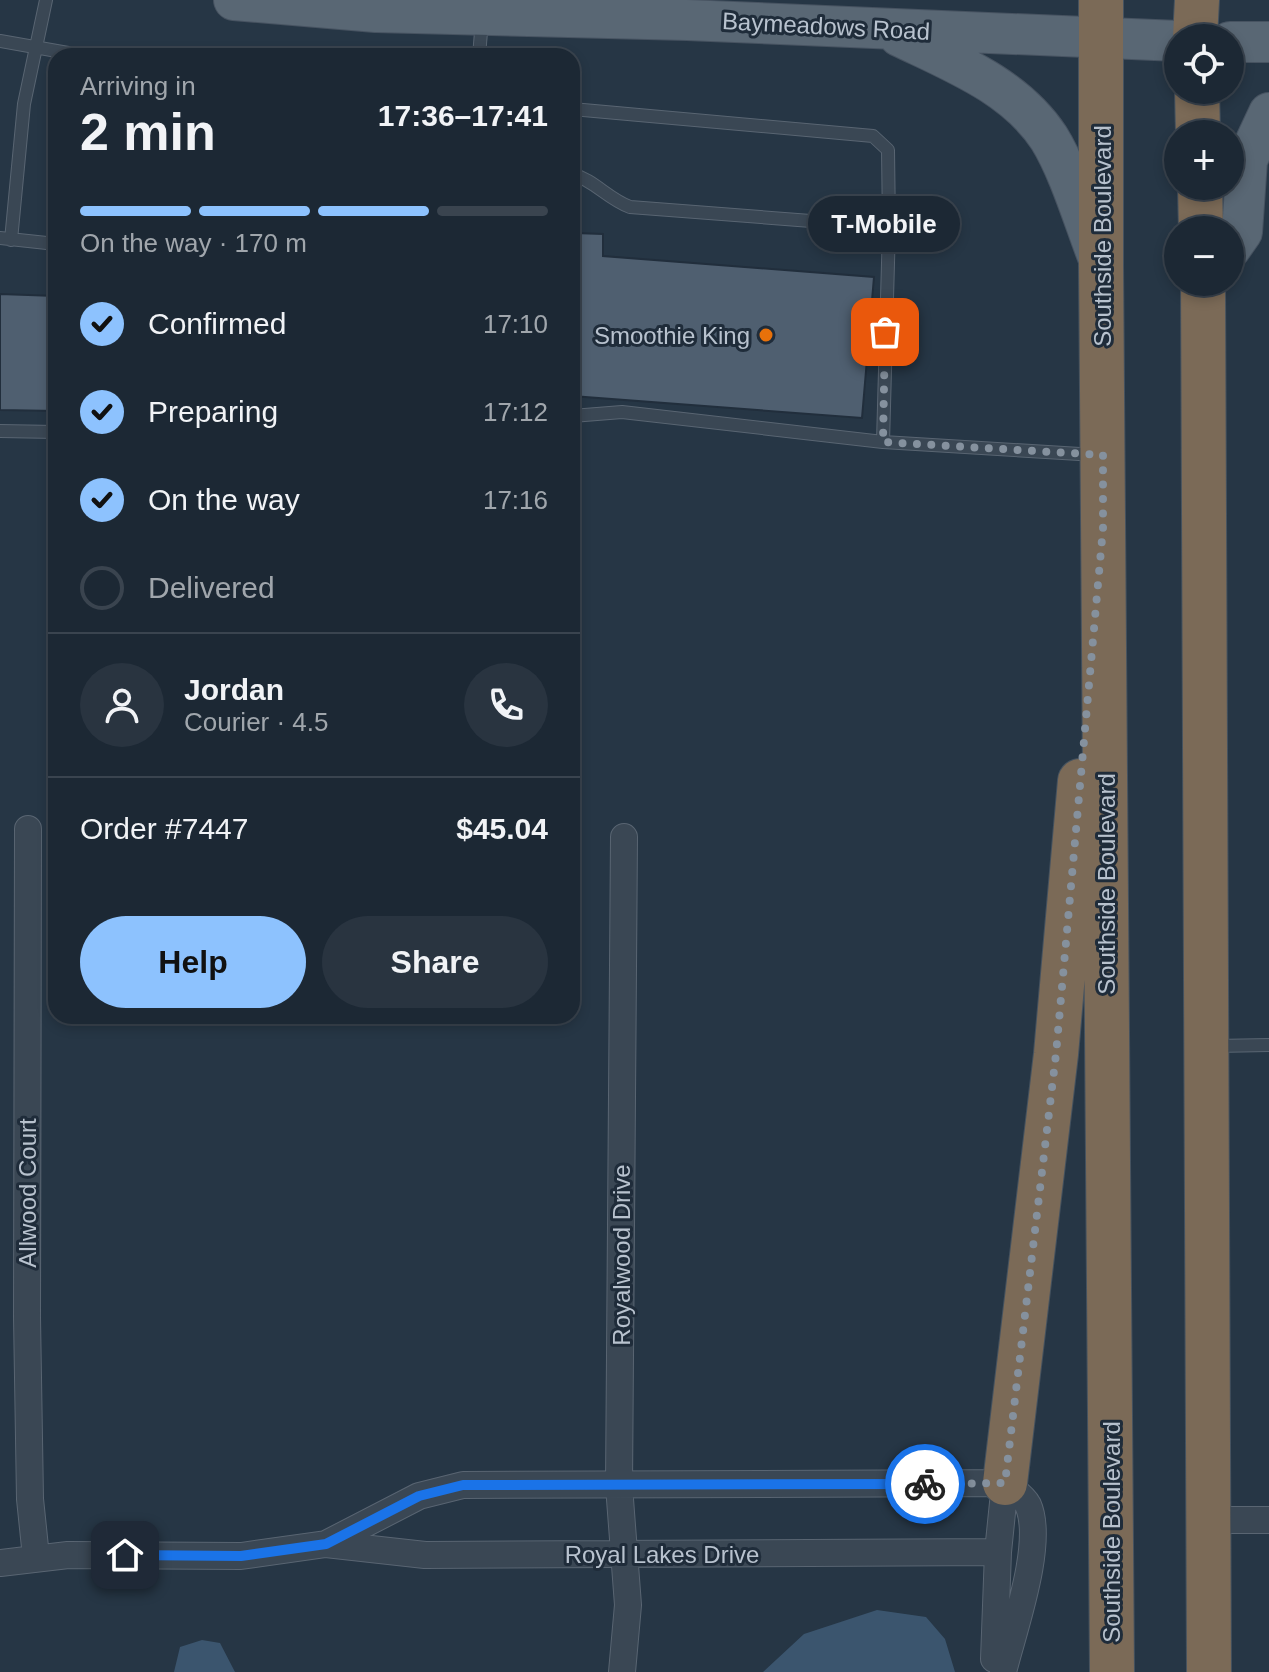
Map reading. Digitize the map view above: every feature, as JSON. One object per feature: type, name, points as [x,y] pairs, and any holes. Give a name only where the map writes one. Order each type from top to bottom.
[{"type":"highway","points":[[1196,24],[1197,0]]},
{"type":"highway","name":"Southside Boulevard","points":[[1102,19],[1101,263],[1112,1672]]},
{"type":"highway","points":[[1204,296],[1209,1672]]},
{"type":"highway","points":[[1005,1483],[1056,1054],[1103,528]]},
{"type":"main road","name":"Baymeadows Road","points":[[234,0],[482,17],[687,20],[885,29],[1102,19],[1164,37]]},
{"type":"main road","points":[[885,29],[963,66],[1003,90],[1027,113],[1049,139],[1101,263]]},
{"type":"main road","points":[[1244,42],[1269,42]]},
{"type":"main road","points":[[1243,216],[1247,160],[1269,113]]},
{"type":"street","name":"Allwood Court","points":[[28,829],[27,1317],[30,1499],[36,1557]]},
{"type":"street","name":"Royalwood Drive","points":[[622,1672],[628,1605],[619,1486],[624,837]]},
{"type":"street","name":"Royal Lakes Drive","points":[[326,1544],[419,1496],[463,1485],[1005,1483]]},
{"type":"street","points":[[994,1672],[998,1552],[1005,1483]]},
{"type":"street","points":[[1003,1672],[1032,1555],[1034,1527],[1027,1502],[1005,1483]]},
{"type":"street","points":[[1210,1520],[1269,1520]]},
{"type":"street","name":"Royal Lakes Drive","points":[[0,1563],[68,1555],[241,1556],[326,1544],[425,1555],[998,1552]]},
{"type":"lane","points":[[46,0],[24,104],[5,239],[48,243]]},
{"type":"lane","points":[[480,48],[482,17]]},
{"type":"lane","points":[[0,41],[48,50]]},
{"type":"lane","points":[[580,110],[873,136],[888,150],[883,442]]},
{"type":"lane","points":[[580,176],[618,203],[630,207],[889,227]]},
{"type":"lane","points":[[580,415],[622,412],[883,442],[1103,455]]},
{"type":"lane","points":[[0,431],[48,432]]},
{"type":"lane","points":[[1207,1046],[1269,1045]]},
{"type":"water","points":[[877,1610],[926,1617],[945,1639],[955,1672],[763,1672],[804,1634]]},
{"type":"water","points":[[202,1640],[220,1643],[235,1672],[174,1672],[180,1647]]},
{"type":"building","points":[[580,233],[603,234],[603,256],[874,277],[862,418],[580,397]]},
{"type":"building","points":[[0,294],[48,296],[48,411],[0,410]]},
{"type":"way so far","points":[[885,332],[883,442],[1103,455],[1103,528],[1056,1054],[1005,1483],[925,1484]]},
{"type":"place","name":"T-Mobile","points":[[885,332]]},
{"type":"place","name":"Smoothie King","points":[[766,335]]},
{"type":"route","points":[[125,1555],[241,1556],[326,1544],[419,1496],[463,1485],[925,1484]]}]
